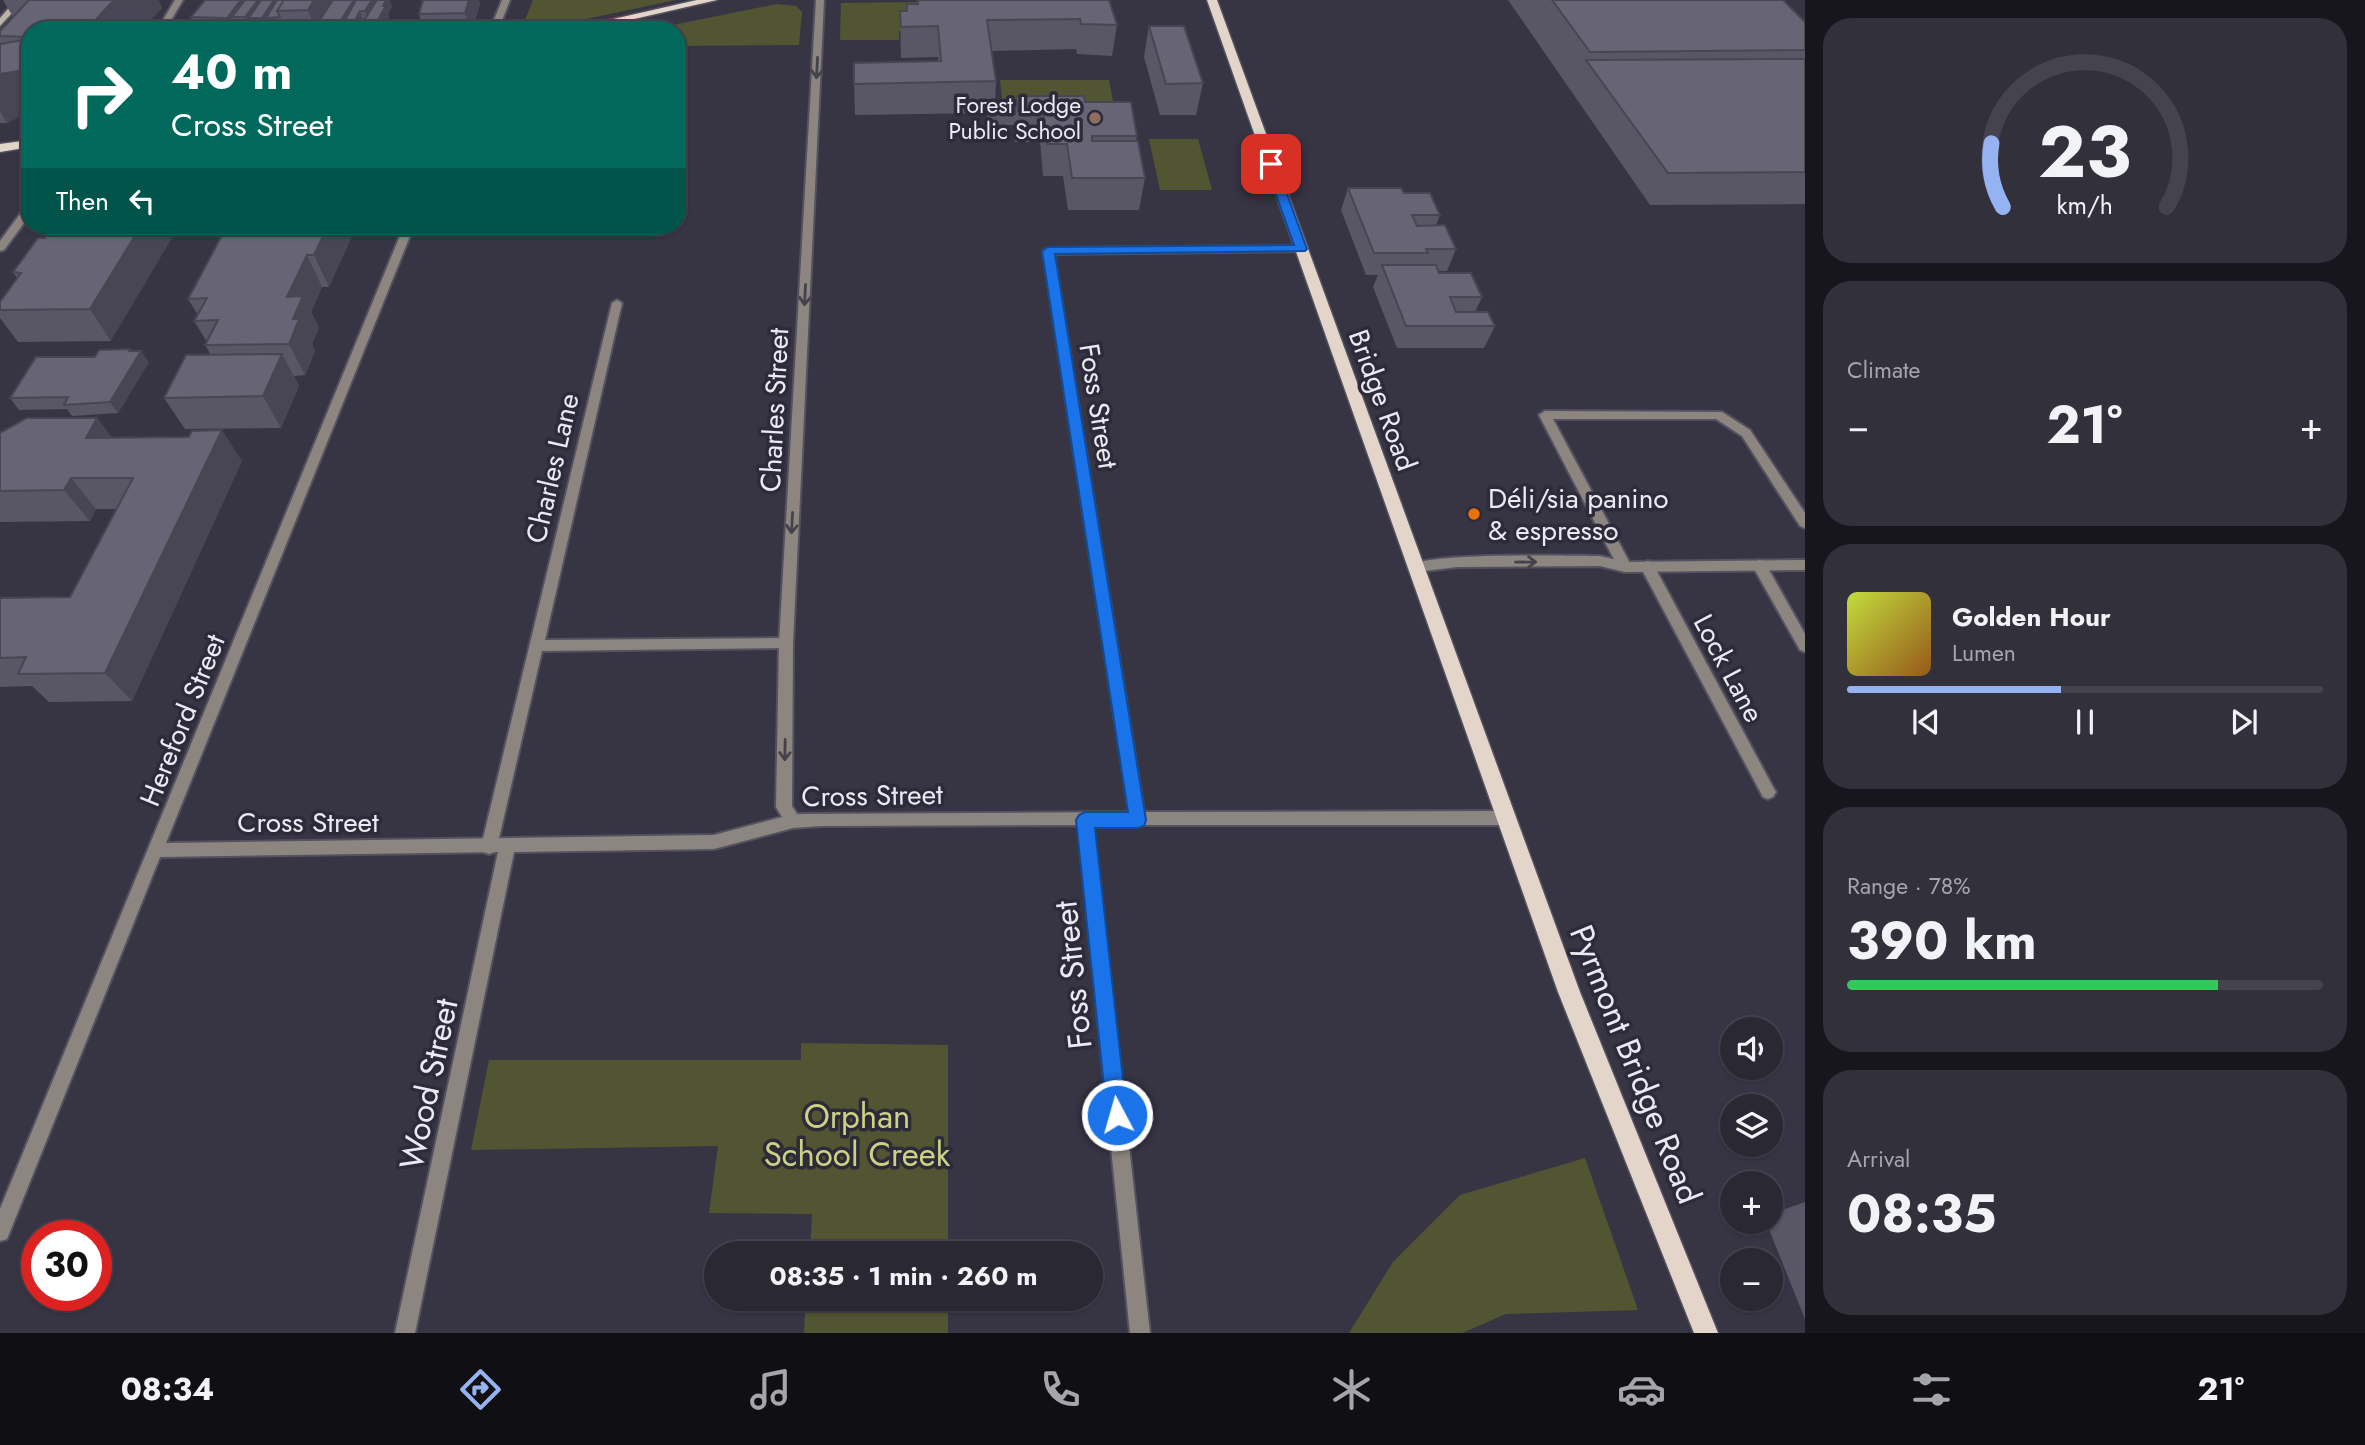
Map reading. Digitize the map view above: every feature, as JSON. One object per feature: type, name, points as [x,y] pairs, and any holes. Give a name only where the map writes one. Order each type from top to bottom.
[{"type":"main road","points":[[613,21],[712,0]]},
{"type":"main road","name":"Bridge Road","points":[[1212,0],[1506,818]]},
{"type":"main road","points":[[0,148],[21,144]]},
{"type":"main road","name":"Pyrmont Bridge Road","points":[[1506,818],[1569,992],[1706,1333]]},
{"type":"street","points":[[0,23],[20,0]]},
{"type":"street","points":[[166,21],[179,0]]},
{"type":"street","points":[[498,21],[506,0]]},
{"type":"street","name":"Charles Street","points":[[793,821],[784,807],[786,643],[820,0]]},
{"type":"street","points":[[0,248],[21,220]]},
{"type":"street","name":"Hereford Street","points":[[0,1232],[405,235]]},
{"type":"street","name":"Foss Street","points":[[1138,820],[1048,251],[1301,249]]},
{"type":"street","name":"Charles Lane","points":[[498,847],[535,646],[617,303]]},
{"type":"street","points":[[1625,567],[1545,415],[1718,415],[1746,433],[1805,523]]},
{"type":"street","points":[[1415,566],[1458,562],[1600,561],[1625,567],[1805,565]]},
{"type":"street","points":[[1759,565],[1805,646]]},
{"type":"street","name":"Lock Lane","points":[[1647,566],[1768,792]]},
{"type":"street","points":[[535,646],[786,643]]},
{"type":"street","name":"Cross Street","points":[[157,850],[714,842],[793,821],[822,819],[1506,818]]},
{"type":"street","name":"Foss Street","points":[[1085,820],[1140,1333]]},
{"type":"street","name":"Wood Street","points":[[405,1333],[498,847]]},
{"type":"green space","points":[[533,0],[676,0],[577,21],[525,21]]},
{"type":"green space","points":[[918,2],[912,31],[899,31],[899,40],[840,40],[841,3]]},
{"type":"green space","points":[[777,4],[796,6],[802,12],[799,45],[686,46],[686,22]]},
{"type":"green space","points":[[1000,80],[1109,80],[1115,111],[1003,111]]},
{"type":"green space","points":[[1149,139],[1198,139],[1212,190],[1160,190]]},
{"type":"green space","name":"Orphan School Creek","points":[[801,1043],[948,1045],[948,1241],[811,1241],[812,1214],[709,1213],[718,1146],[471,1150],[489,1060],[801,1060]]},
{"type":"green space","points":[[1585,1158],[1638,1310],[1506,1314],[1462,1333],[1349,1333],[1393,1262],[1460,1195]]},
{"type":"green space","points":[[805,1311],[948,1311],[948,1333],[804,1333]]},
{"type":"building","points":[[29,0],[114,0],[94,21],[21,21],[21,37],[0,36],[0,31]]},
{"type":"building","points":[[205,0],[241,0],[227,18],[191,17]]},
{"type":"building","points":[[245,0],[258,0],[245,17],[232,17]]},
{"type":"building","points":[[261,0],[274,0],[262,18],[249,18]]},
{"type":"building","points":[[277,0],[284,0],[277,11],[280,17],[266,18]]},
{"type":"building","points":[[284,0],[314,0],[308,10],[277,11]]},
{"type":"building","points":[[333,0],[354,0],[340,21],[319,21]]},
{"type":"building","points":[[356,0],[372,0],[365,11],[360,11],[355,21],[345,21]]},
{"type":"building","points":[[377,0],[386,0],[383,6],[386,6],[377,21],[364,21]]},
{"type":"building","points":[[423,0],[469,0],[465,13],[419,14]]},
{"type":"building","points":[[918,0],[1109,0],[1117,25],[1081,24],[1080,19],[987,20],[996,81],[854,84],[854,63],[941,61],[938,26],[901,27],[900,11],[907,11],[907,4],[918,4]]},
{"type":"building","points":[[1552,0],[1783,0],[1805,22],[1805,50],[1590,52]]},
{"type":"building","points":[[1149,26],[1184,26],[1203,83],[1166,84]]},
{"type":"building","points":[[21,40],[21,70],[0,74],[0,44]]},
{"type":"building","points":[[1805,59],[1805,172],[1668,173],[1586,60]]},
{"type":"building","points":[[1016,96],[1084,96],[1085,102],[1131,102],[1137,136],[1092,136],[1092,141],[1138,141],[1145,178],[1072,178],[1067,144],[1047,144],[1043,111],[1018,111]]},
{"type":"building","points":[[988,105],[1015,105],[1015,114],[989,114]]},
{"type":"building","points":[[1348,188],[1401,188],[1404,193],[1430,193],[1440,215],[1412,215],[1417,226],[1445,225],[1456,249],[1426,249],[1428,253],[1374,253]]},
{"type":"building","points":[[47,235],[135,235],[90,309],[0,310],[0,302],[21,273],[13,272],[38,238],[45,238]]},
{"type":"building","points":[[222,235],[324,235],[314,255],[307,255],[287,297],[303,296],[293,319],[299,319],[289,344],[205,345],[218,320],[194,321],[207,298],[188,299]]},
{"type":"building","points":[[1382,265],[1436,265],[1439,273],[1471,273],[1482,297],[1450,297],[1456,312],[1488,312],[1495,326],[1406,326]]},
{"type":"building","points":[[130,349],[129,351],[141,351],[110,402],[64,405],[68,397],[10,398],[36,357],[95,357],[99,350]]},
{"type":"building","points":[[282,354],[263,396],[164,398],[186,355]]},
{"type":"building","points":[[27,418],[97,418],[86,438],[189,437],[192,431],[222,430],[105,673],[18,674],[26,657],[0,658],[0,598],[70,597],[133,478],[71,478],[64,490],[0,491],[0,433]]},
{"type":"place","name":"Forest Lodge Public School","points":[[1095,118]]},
{"type":"place","name":"Déli/sia panino & espresso","points":[[1474,514]]},
{"type":"route","points":[[1117,1115],[1085,820],[1138,820],[1048,251],[1301,249],[1271,164]]}]
